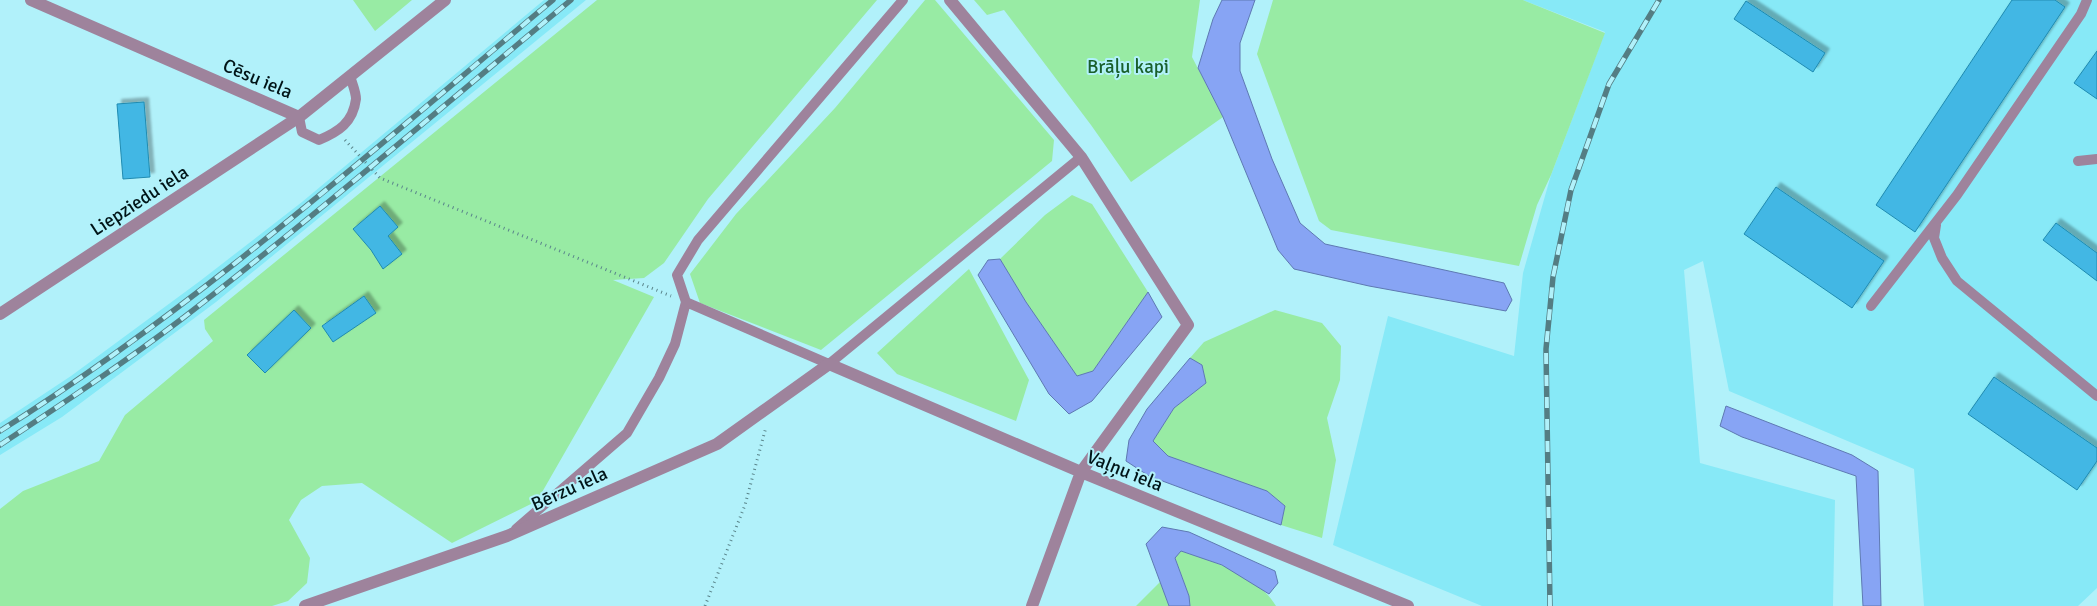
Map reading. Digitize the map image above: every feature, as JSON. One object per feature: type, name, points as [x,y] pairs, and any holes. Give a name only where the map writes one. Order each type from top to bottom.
[{"type":"street","name":"Cēsu iela","points":[[31,0],[299,117],[445,0]]},
{"type":"street","points":[[950,0],[1081,157],[1188,325],[1081,472],[1032,606]]},
{"type":"street","name":"Liepziedu iela","points":[[0,314],[299,117]]},
{"type":"street","name":"Bērzu iela","points":[[305,606],[507,536],[717,444],[829,364]]},
{"type":"street","name":"Vaļņu iela","points":[[829,364],[1081,472],[1408,606]]},
{"type":"lane","points":[[507,536],[627,433],[659,378],[671,352],[686,302],[677,275],[698,240],[903,0]]},
{"type":"lane","points":[[1871,306],[1937,221],[2013,115],[2081,14],[2087,0]]},
{"type":"lane","points":[[299,117],[302,132],[319,140],[338,132],[350,118],[356,98],[350,76]]},
{"type":"lane","points":[[686,302],[829,364],[1081,157]]},
{"type":"lane","points":[[2078,161],[2097,159]]},
{"type":"lane","points":[[1937,221],[1934,238],[1942,258],[1957,281],[2097,396]]},
{"type":"path","points":[[338,132],[380,178],[686,302]]},
{"type":"path","points":[[705,606],[745,505],[771,407]]},
{"type":"shaded area","points":[[544,0],[586,0],[216,302],[62,417],[0,455],[0,423],[71,376],[200,281],[302,202]]},
{"type":"shaded area","points":[[1222,0],[1255,0],[1240,43],[1240,71],[1272,159],[1300,223],[1325,244],[1504,283],[1512,300],[1506,311],[1369,286],[1294,269],[1278,250],[1223,117],[1198,68],[1213,19]]},
{"type":"shaded area","points":[[1523,0],[2097,0],[2097,588],[2078,606],[1924,606],[1914,469],[1729,391],[1703,261],[1684,270],[1700,463],[1835,500],[1833,606],[1482,606],[1333,545],[1388,316],[1514,356],[1523,273],[1551,175],[1605,32]]},
{"type":"shaded area","points":[[1000,259],[1026,302],[1077,376],[1093,371],[1148,292],[1162,317],[1092,401],[1069,414],[1049,394],[978,275],[988,260]]},
{"type":"shaded area","points":[[1190,358],[1202,365],[1206,383],[1174,408],[1153,441],[1168,456],[1267,491],[1285,506],[1281,525],[1149,476],[1126,461],[1129,440],[1147,409]]},
{"type":"shaded area","points":[[1726,406],[1852,455],[1878,471],[1881,606],[1863,606],[1856,476],[1742,437],[1720,426]]},
{"type":"shaded area","points":[[1162,527],[1189,532],[1275,571],[1278,583],[1269,594],[1222,565],[1181,551],[1175,558],[1189,596],[1190,606],[1169,606],[1146,544]]},
{"type":"green space","points":[[353,0],[412,0],[375,31]]},
{"type":"green space","points":[[597,0],[877,0],[708,199],[664,263],[644,278],[613,280],[654,297],[537,501],[452,543],[362,483],[322,486],[301,500],[289,520],[310,558],[307,583],[288,601],[272,606],[0,606],[0,509],[23,491],[99,461],[125,415],[213,341],[205,329],[204,320]]},
{"type":"green space","points":[[925,0],[935,0],[1054,140],[1052,161],[821,350],[700,303],[690,274],[736,214],[835,108]]},
{"type":"green space","name":"Brāļu kapi","points":[[974,0],[1200,0],[1192,57],[1223,117],[1131,182],[1091,125],[1004,10],[987,15]]},
{"type":"green space","points":[[1273,0],[1523,0],[1605,33],[1551,175],[1537,205],[1519,266],[1331,230],[1319,221],[1257,54]]},
{"type":"green space","points":[[1072,195],[1092,204],[1148,292],[1093,371],[1077,376],[1026,302],[1000,259],[1045,215]]},
{"type":"green space","points":[[969,269],[1029,380],[1016,421],[897,374],[877,353]]},
{"type":"green space","points":[[1275,310],[1322,323],[1341,346],[1340,380],[1327,418],[1336,460],[1322,538],[1281,525],[1285,506],[1267,491],[1168,456],[1153,441],[1174,408],[1206,383],[1202,365],[1190,358],[1204,342]]},
{"type":"green space","points":[[1181,551],[1221,565],[1246,577],[1258,585],[1276,606],[1190,606],[1189,596],[1175,557]]},
{"type":"green space","points":[[1160,582],[1169,606],[1136,606]]},
{"type":"building","points":[[2012,0],[2055,0],[2065,7],[1915,232],[1876,205]]},
{"type":"building","points":[[1746,1],[1825,53],[1813,72],[1734,19]]},
{"type":"building","points":[[2097,51],[2097,99],[2074,83]]},
{"type":"building","points":[[144,102],[150,177],[123,179],[117,104]]},
{"type":"building","points":[[1776,187],[1884,261],[1852,308],[1744,234]]},
{"type":"building","points":[[380,206],[398,227],[388,236],[402,254],[383,269],[371,250],[353,229]]},
{"type":"building","points":[[2056,223],[2097,253],[2097,281],[2043,240]]},
{"type":"building","points":[[364,296],[376,313],[333,342],[322,326]]},
{"type":"building","points":[[294,310],[311,328],[265,373],[247,355]]},
{"type":"building","points":[[1994,377],[2097,448],[2097,461],[2077,490],[1968,414]]},
{"type":"railway","points":[[0,431],[73,383],[215,279],[352,169],[553,0]]},
{"type":"railway","points":[[0,445],[70,399],[183,318],[330,201],[571,0]]},
{"type":"railway","points":[[1550,606],[1546,349],[1553,277],[1571,190],[1609,84],[1659,0]]}]
